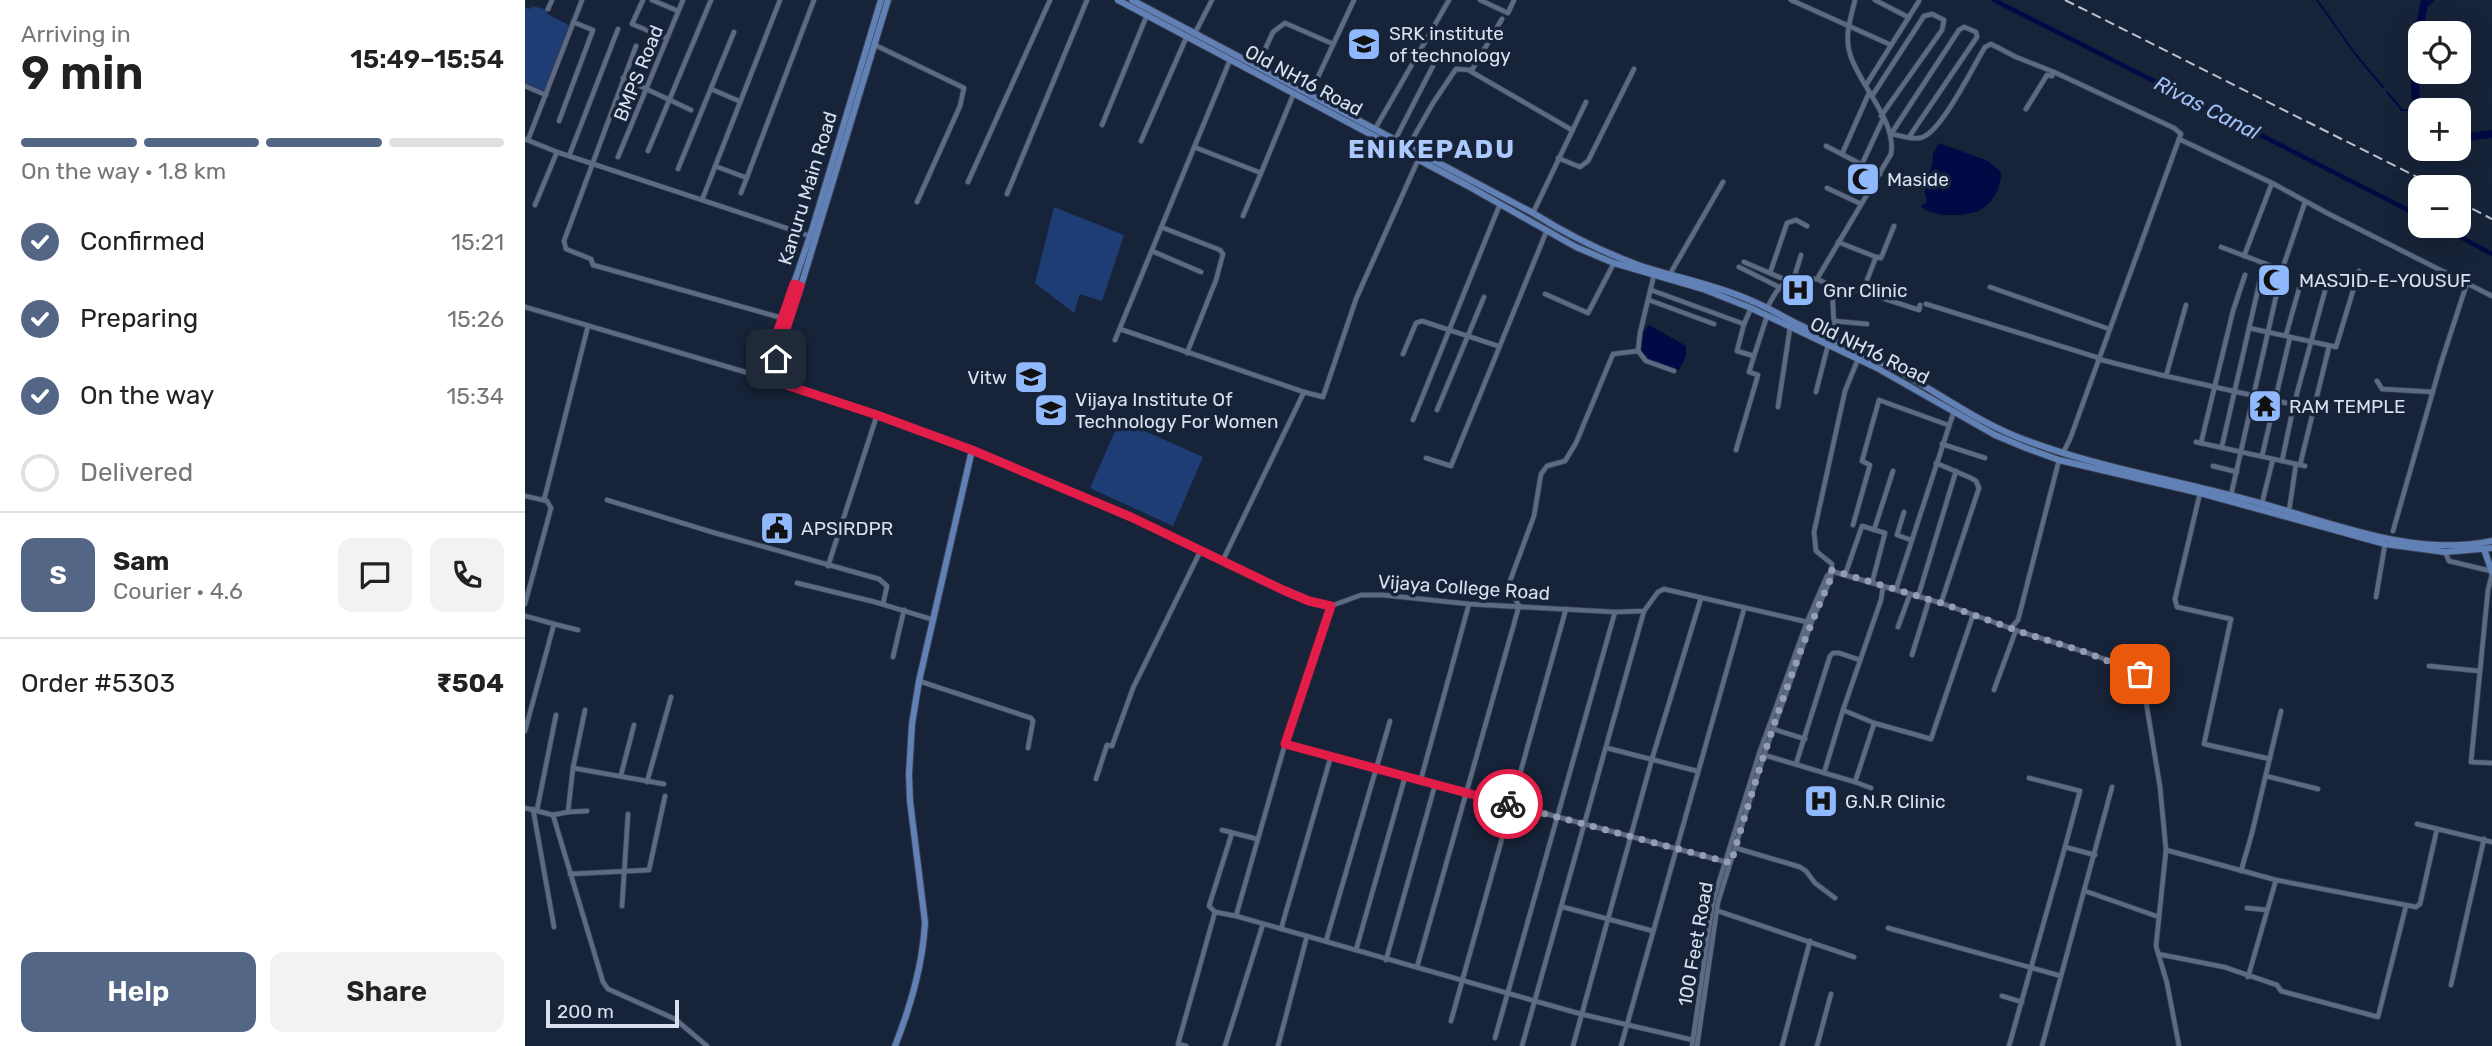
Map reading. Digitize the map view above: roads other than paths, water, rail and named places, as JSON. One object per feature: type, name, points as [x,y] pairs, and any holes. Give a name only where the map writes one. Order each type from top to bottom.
[{"type":"main road","name":"Kanuru Main Road","points":[[766,378],[834,167],[881,0]]},
{"type":"main road","name":"Kanuru Main Road","points":[[766,378],[782,318],[797,285],[810,236],[876,45],[888,0]]},
{"type":"main road","name":"Old NH16 Road","points":[[1118,0],[1310,94],[1533,213],[1574,239],[1600,251],[1723,289],[1766,308],[1990,424],[2060,457],[2231,495],[2365,533],[2410,542],[2492,548]]},
{"type":"main road","name":"Old NH16 Road","points":[[1132,0],[1230,59],[1576,247],[1614,263],[1703,289],[1751,308],[1790,328],[1830,342]]},
{"type":"main road","name":"Old NH16 Road","points":[[1861,356],[1995,435],[2060,457],[2385,544],[2445,552],[2483,547],[2492,541]]},
{"type":"main road","points":[[766,378],[972,450],[919,681],[909,774],[925,922],[924,939],[910,1001],[895,1046]]},
{"type":"main road","points":[[2483,547],[2492,572]]},
{"type":"street","points":[[548,9],[552,0]]},
{"type":"street","points":[[582,0],[527,139],[591,164],[810,236]]},
{"type":"street","points":[[643,0],[632,24],[666,38]]},
{"type":"street","points":[[652,0],[678,11]]},
{"type":"street","name":"BMPS Road","points":[[618,157],[683,0]]},
{"type":"street","points":[[648,151],[711,0]]},
{"type":"street","points":[[702,200],[781,0]]},
{"type":"street","points":[[741,193],[814,0]]},
{"type":"street","points":[[968,182],[1050,0]]},
{"type":"street","points":[[1007,194],[1087,0]]},
{"type":"street","points":[[1141,141],[1212,0]]},
{"type":"street","points":[[1310,94],[1354,0]]},
{"type":"street","points":[[1375,129],[1449,0]]},
{"type":"street","points":[[1482,0],[1508,13],[1514,0]]},
{"type":"street","points":[[1495,7],[1498,0]]},
{"type":"street","points":[[1792,0],[1891,45]]},
{"type":"street","points":[[1817,279],[1891,154],[1891,134],[1850,55],[1849,25],[1855,0]]},
{"type":"street","points":[[1875,0],[1909,17]]},
{"type":"street","points":[[1865,85],[1919,1]]},
{"type":"street","points":[[1842,154],[1870,95],[1924,16],[1932,13],[1944,20],[1943,30],[1882,117],[1862,164]]},
{"type":"street","points":[[1102,125],[1148,14]]},
{"type":"street","points":[[1470,71],[1502,19]]},
{"type":"street","points":[[559,121],[593,30],[573,22]]},
{"type":"street","points":[[1257,67],[1273,32],[1285,23],[1333,44]]},
{"type":"street","points":[[1891,134],[1959,30],[1963,27],[1976,32],[1976,40],[1909,137]]},
{"type":"street","points":[[569,156],[618,29]]},
{"type":"street","points":[[678,169],[734,32]]},
{"type":"street","points":[[1891,134],[1918,138],[1931,132],[1988,44],[2054,72],[2174,128],[2181,134],[2070,439],[2060,457],[2016,630],[1994,690]]},
{"type":"street","points":[[876,45],[964,88],[960,106],[917,202]]},
{"type":"street","points":[[636,46],[564,241],[566,248],[591,259],[593,265],[782,318]]},
{"type":"street","points":[[1395,140],[1437,58]]},
{"type":"street","points":[[1115,341],[1230,59]]},
{"type":"street","points":[[1408,148],[1433,103],[1456,69],[1461,68],[1572,130]]},
{"type":"street","points":[[1558,158],[1580,167],[1588,161],[1634,69]]},
{"type":"street","points":[[2026,109],[2047,75],[2052,76],[2054,72]]},
{"type":"street","points":[[623,78],[691,110]]},
{"type":"street","points":[[525,86],[546,95]]},
{"type":"street","points":[[711,89],[739,101]]},
{"type":"street","points":[[1243,216],[1294,93]]},
{"type":"street","points":[[1533,213],[1586,102]]},
{"type":"street","points":[[2179,139],[2272,183],[2492,296]]},
{"type":"street","points":[[1826,146],[1880,174]]},
{"type":"street","points":[[1194,148],[1261,173]]},
{"type":"street","points":[[535,205],[557,152]]},
{"type":"street","points":[[1323,397],[1356,299],[1418,160]]},
{"type":"street","points":[[715,166],[747,178]]},
{"type":"street","points":[[1671,274],[1723,182]]},
{"type":"street","points":[[2244,256],[2272,183]]},
{"type":"street","points":[[1827,188],[1861,204]]},
{"type":"street","points":[[2231,495],[2243,452],[2282,270],[2305,202]]},
{"type":"street","points":[[1413,420],[1500,204]]},
{"type":"street","points":[[1770,273],[1787,223],[1796,219],[1807,226]]},
{"type":"street","points":[[1838,242],[1881,258],[1894,226]]},
{"type":"street","points":[[1161,227],[1220,250],[1223,254],[1216,280],[1187,352]]},
{"type":"street","points":[[1426,458],[1451,466],[1547,230]]},
{"type":"street","points":[[2221,247],[2282,270]]},
{"type":"street","points":[[1152,251],[1201,272]]},
{"type":"street","points":[[1794,278],[1801,255]]},
{"type":"street","points":[[1862,293],[1877,257]]},
{"type":"street","points":[[1744,262],[1786,280]]},
{"type":"street","points":[[1545,295],[1588,313],[1614,263]]},
{"type":"street","points":[[2222,446],[2264,263]]},
{"type":"street","points":[[1739,267],[1779,287]]},
{"type":"street","points":[[2249,328],[2329,346],[2337,345],[2359,271]]},
{"type":"street","points":[[1654,275],[1638,351],[1646,361],[1674,371]]},
{"type":"street","points":[[2245,275],[2198,442],[2300,465]]},
{"type":"street","points":[[2262,456],[2303,275]]},
{"type":"street","points":[[2282,461],[2310,341],[2329,276]]},
{"type":"street","points":[[1766,308],[1786,280],[1817,279],[1832,286],[1848,288],[1919,310],[1923,305],[2098,359],[2313,409]]},
{"type":"street","points":[[2393,531],[2467,283]]},
{"type":"street","points":[[1816,392],[1834,321],[1832,286]]},
{"type":"street","points":[[1990,288],[2109,329]]},
{"type":"street","points":[[1651,290],[1744,324]]},
{"type":"street","points":[[1437,410],[1484,297]]},
{"type":"street","points":[[1649,300],[1714,324]]},
{"type":"street","points":[[2166,376],[2186,305]]},
{"type":"street","points":[[525,307],[766,378]]},
{"type":"street","points":[[1751,308],[1737,351],[1754,356]]},
{"type":"street","points":[[1737,450],[1758,375],[1749,372],[1767,316]]},
{"type":"street","points":[[1403,354],[1419,321],[1498,346]]},
{"type":"street","points":[[1834,321],[1867,324]]},
{"type":"street","points":[[544,500],[588,326]]},
{"type":"street","points":[[1778,407],[1790,328]]},
{"type":"street","points":[[1120,329],[1323,397],[1329,402]]},
{"type":"street","points":[[2289,511],[2329,346]]},
{"type":"street","points":[[1417,967],[1519,606],[1510,581],[1534,516],[1541,474],[1547,466],[1565,461],[1576,443],[1613,354],[1638,351]]},
{"type":"street","points":[[1861,356],[1845,391],[1814,532],[1816,551],[1830,561],[1831,572],[1941,603],[2098,656],[2136,670],[2142,677],[2160,787],[2166,850],[2156,946],[2167,983],[2179,1046]]},
{"type":"street","points":[[2377,381],[2382,389],[2433,392]]},
{"type":"street","points":[[1223,560],[1304,392]]},
{"type":"street","points":[[1853,525],[1870,465],[1862,461],[1879,400],[1948,425]]},
{"type":"street","points":[[1896,589],[1954,411]]},
{"type":"street","points":[[828,566],[877,415]]},
{"type":"street","points":[[1942,444],[1985,458]]},
{"type":"street","points":[[972,450],[1131,517],[1309,601],[1331,606],[1285,744],[1236,916]]},
{"type":"street","points":[[2262,503],[2273,459]]},
{"type":"street","points":[[1936,463],[1976,481],[1979,488],[1941,603]]},
{"type":"street","points":[[2213,466],[2237,472]]},
{"type":"street","points":[[1874,530],[1893,471]]},
{"type":"street","points":[[1917,597],[1956,471]]},
{"type":"street","points":[[2200,493],[2175,599],[2177,607],[2231,620],[2204,744],[2270,759]]},
{"type":"street","points":[[525,496],[547,501],[551,508],[525,604]]},
{"type":"street","points":[[607,500],[883,581],[887,586],[883,604]]},
{"type":"street","points":[[1904,512],[1897,535],[1911,540]]},
{"type":"street","points":[[1845,575],[1862,526],[1885,533],[1872,583]]},
{"type":"street","points":[[2376,597],[2385,544]]},
{"type":"street","points":[[1096,779],[1107,745],[1112,746],[1133,688],[1201,550]]},
{"type":"street","points":[[2445,552],[2449,561],[2492,572],[2488,585],[2471,762],[2492,763]]},
{"type":"street","name":"100 Feet Road","points":[[1694,1044],[1728,862],[1760,751],[1807,622],[1831,572]]},
{"type":"street","name":"100 Feet Road","points":[[1694,1044],[1713,901],[1736,848],[1764,755],[1831,572]]},
{"type":"street","points":[[797,583],[883,604],[934,620]]},
{"type":"street","points":[[1824,773],[1883,587]]},
{"type":"street","points":[[1523,1046],[1644,611],[1658,592],[1664,589],[1807,622]]},
{"type":"street","points":[[1898,627],[1910,594]]},
{"type":"street","name":"Vijaya College Road","points":[[1331,606],[1361,595],[1383,595],[1469,604],[1615,612],[1644,611]]},
{"type":"street","points":[[1573,1046],[1652,759],[1701,598]]},
{"type":"street","points":[[1912,655],[1929,600]]},
{"type":"street","points":[[1421,779],[1469,604]]},
{"type":"street","points":[[1621,1046],[1744,608]]},
{"type":"street","points":[[1451,1021],[1566,609]]},
{"type":"street","points":[[893,657],[904,610]]},
{"type":"street","points":[[1495,1038],[1615,612]]},
{"type":"street","points":[[1843,710],[1874,723],[1931,739],[1973,615]]},
{"type":"street","points":[[525,616],[578,630]]},
{"type":"street","points":[[2016,630],[2018,620]]},
{"type":"street","points":[[525,731],[554,624]]},
{"type":"street","points":[[1796,764],[1833,653],[1860,660]]},
{"type":"street","points":[[2429,666],[2479,671]]},
{"type":"street","points":[[919,681],[1031,718],[1033,721],[1028,748]]},
{"type":"street","points":[[647,782],[671,697]]},
{"type":"street","points":[[568,813],[573,768],[585,710]]},
{"type":"street","points":[[2241,871],[2281,711]]},
{"type":"street","points":[[554,927],[535,810],[556,715]]},
{"type":"street","points":[[1326,942],[1390,721]]},
{"type":"street","points":[[1855,782],[1874,723]]},
{"type":"street","points":[[621,775],[634,725]]},
{"type":"street","points":[[1773,729],[1805,739]]},
{"type":"street","points":[[1285,744],[1728,862]]},
{"type":"street","points":[[1607,748],[1697,771]]},
{"type":"street","points":[[1764,755],[1871,789]]},
{"type":"street","points":[[1281,929],[1331,757]]},
{"type":"street","points":[[573,768],[664,784]]},
{"type":"street","points":[[2266,776],[2318,789]]},
{"type":"street","points":[[1356,950],[1405,777]]},
{"type":"street","points":[[2009,1046],[2080,791],[2029,778]]},
{"type":"street","points":[[1386,960],[1435,785]]},
{"type":"street","points":[[2042,1046],[2112,787]]},
{"type":"street","points":[[571,874],[647,871],[650,868],[664,796]]},
{"type":"street","points":[[525,808],[553,815],[587,811]]},
{"type":"street","points":[[622,906],[628,814]]},
{"type":"street","points":[[553,815],[603,982],[608,989],[675,1020],[707,1046]]},
{"type":"street","points":[[2417,824],[2492,842]]},
{"type":"street","points":[[1222,830],[1257,839]]},
{"type":"street","points":[[2166,850],[2276,880],[2416,907],[2420,904],[2437,830]]},
{"type":"street","points":[[1232,833],[1209,906],[1215,912],[1694,1044]]},
{"type":"street","points":[[2451,985],[2484,839]]},
{"type":"street","points":[[2065,847],[2095,855]]},
{"type":"street","points":[[1736,848],[1800,867],[1835,898]]},
{"type":"street","points":[[2248,976],[2276,880]]},
{"type":"street","points":[[2085,891],[2159,917]]},
{"type":"street","points":[[2158,954],[2224,968],[2277,985],[2281,992],[2378,1017],[2406,906]]},
{"type":"street","points":[[1563,907],[1653,931]]},
{"type":"street","points":[[2247,908],[2267,910]]},
{"type":"street","points":[[1717,911],[1854,957]]},
{"type":"street","points":[[1186,1046],[1178,1044],[1215,912]]},
{"type":"street","points":[[1225,1046],[1263,924]]},
{"type":"street","points":[[1888,928],[2061,976]]},
{"type":"street","points":[[1278,1046],[1307,936]]},
{"type":"street","points":[[1790,1046],[1782,1045],[1810,941]]},
{"type":"street","points":[[1817,1046],[1831,994]]},
{"type":"street","points":[[2002,996],[2022,1002]]},
{"type":"waterway","name":"Rivas Canal","points":[[1994,0],[2408,210]]},
{"type":"waterway","points":[[2317,0],[2356,55],[2383,87]]},
{"type":"waterway","points":[[2416,98],[2419,33],[2424,4],[2430,0]]},
{"type":"waterway","points":[[2387,92],[2402,110],[2408,110]]},
{"type":"waterway","points":[[2471,137],[2492,134]]},
{"type":"waterway","name":"Rivas Canal","points":[[2462,238],[2492,254]]},
{"type":"railway","points":[[2065,0],[2413,175]]},
{"type":"railway","points":[[2471,208],[2492,219]]},
{"type":"place","name":"SRK institute of technology","points":[[1364,44]]},
{"type":"place","name":"Maside","points":[[1863,179]]},
{"type":"place","name":"MASJID-E-YOUSUF","points":[[2274,280]]},
{"type":"place","name":"Gnr Clinic","points":[[1798,290]]},
{"type":"place","name":"Vitw","points":[[1031,377]]},
{"type":"place","name":"RAM TEMPLE","points":[[2265,406]]},
{"type":"place","name":"Vijaya Institute Of Technology For Women","points":[[1051,410]]},
{"type":"place","name":"APSIRDPR","points":[[777,528]]},
{"type":"place","name":"G.N.R Clinic","points":[[1821,801]]},
{"type":"district","name":"ENIKEPADU","points":[[1432,149]]}]
